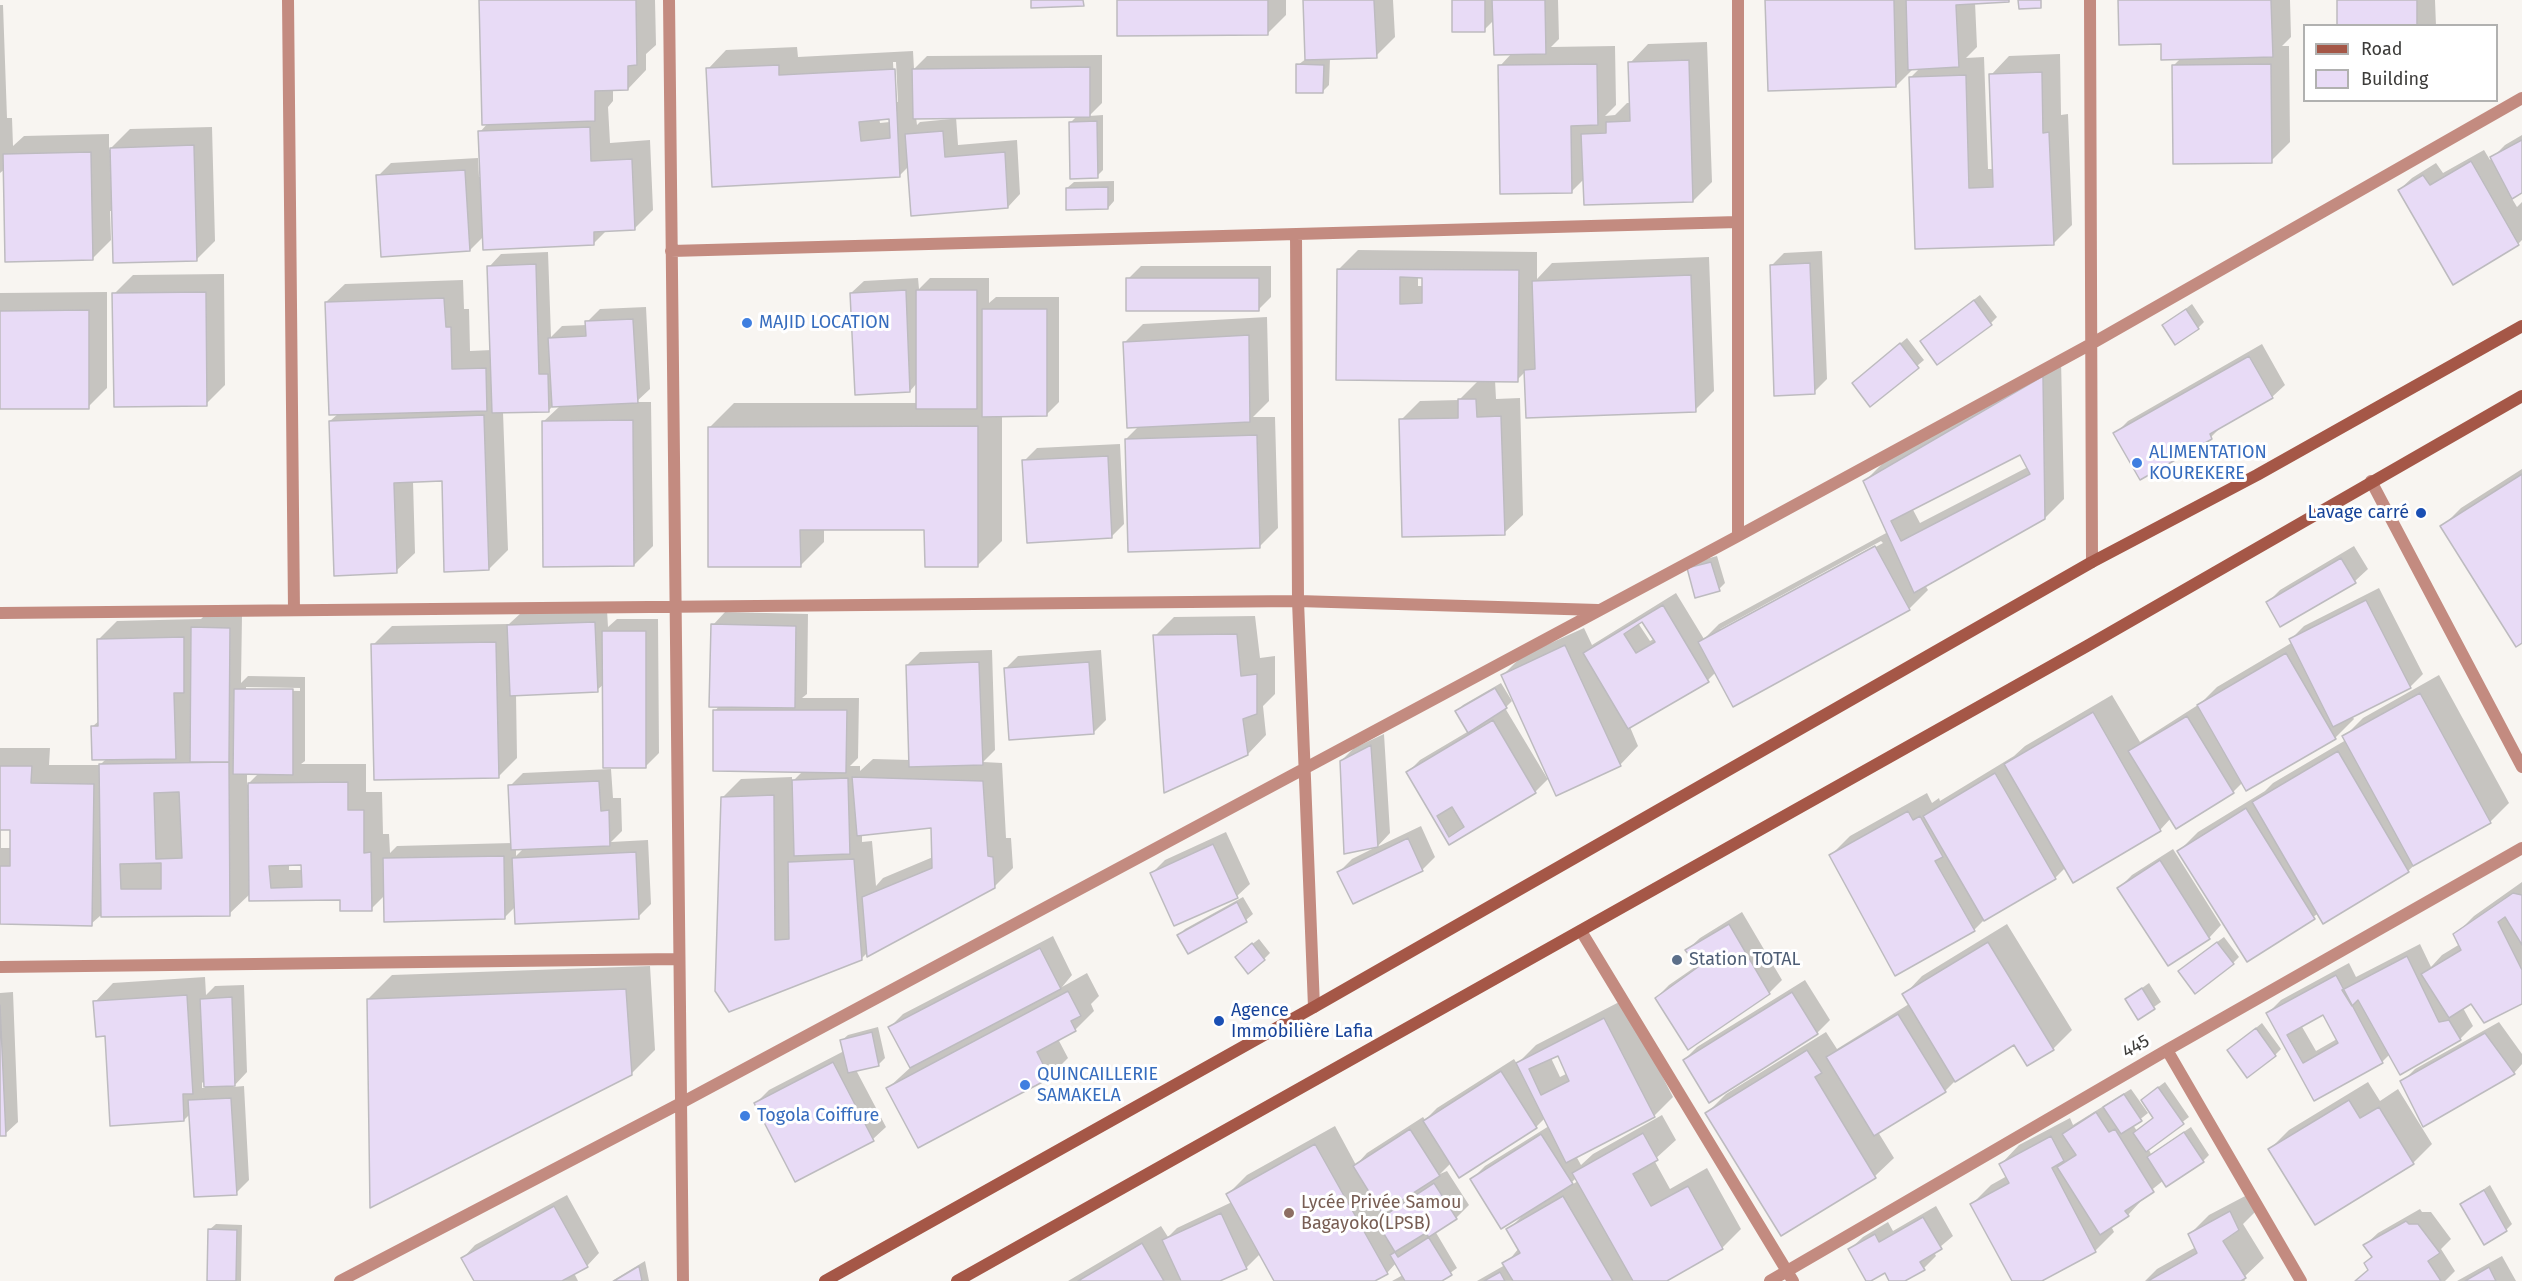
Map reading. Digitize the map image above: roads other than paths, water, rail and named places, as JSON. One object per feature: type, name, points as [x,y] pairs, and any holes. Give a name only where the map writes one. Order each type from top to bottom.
[{"type":"main road","points":[[825,1281],[1314,1007],[2092,562],[2257,475],[2522,326]]},
{"type":"main road","points":[[957,1281],[2076,652],[2522,396]]},
{"type":"street","points":[[288,0],[294,610]]},
{"type":"street","points":[[669,0],[682,1281]]},
{"type":"street","points":[[1738,0],[1738,536]]},
{"type":"street","points":[[2090,0],[2092,562]]},
{"type":"street","points":[[340,1281],[681,1103],[1738,536],[2091,344],[2522,98]]},
{"type":"street","points":[[671,251],[1738,222]]},
{"type":"street","points":[[1296,234],[1298,601],[1314,1007]]},
{"type":"street","points":[[2371,481],[2522,767]]},
{"type":"street","points":[[0,613],[1298,601],[1599,610]]},
{"type":"street","name":"445","points":[[1770,1281],[1790,1276],[2167,1050],[2522,848]]},
{"type":"street","points":[[1581,931],[1790,1276]]},
{"type":"street","points":[[0,968],[679,959]]},
{"type":"street","points":[[2167,1050],[2301,1281]]},
{"type":"place","name":"MAJID LOCATION","points":[[747,323]]},
{"type":"place","name":"ALIMENTATION KOUREKERE","points":[[2137,463]]},
{"type":"place","name":"Lavage carré","points":[[2421,513]]},
{"type":"place","name":"Station TOTAL","points":[[1677,960]]},
{"type":"place","name":"Agence Immobilière Lafia","points":[[1219,1021]]},
{"type":"place","name":"QUINCAILLERIE SAMAKELA","points":[[1025,1085]]},
{"type":"place","name":"Togola Coiffure","points":[[745,1116]]},
{"type":"place","name":"Lycée Privée Samou Bagayoko(LPSB)","points":[[1289,1213]]}]
